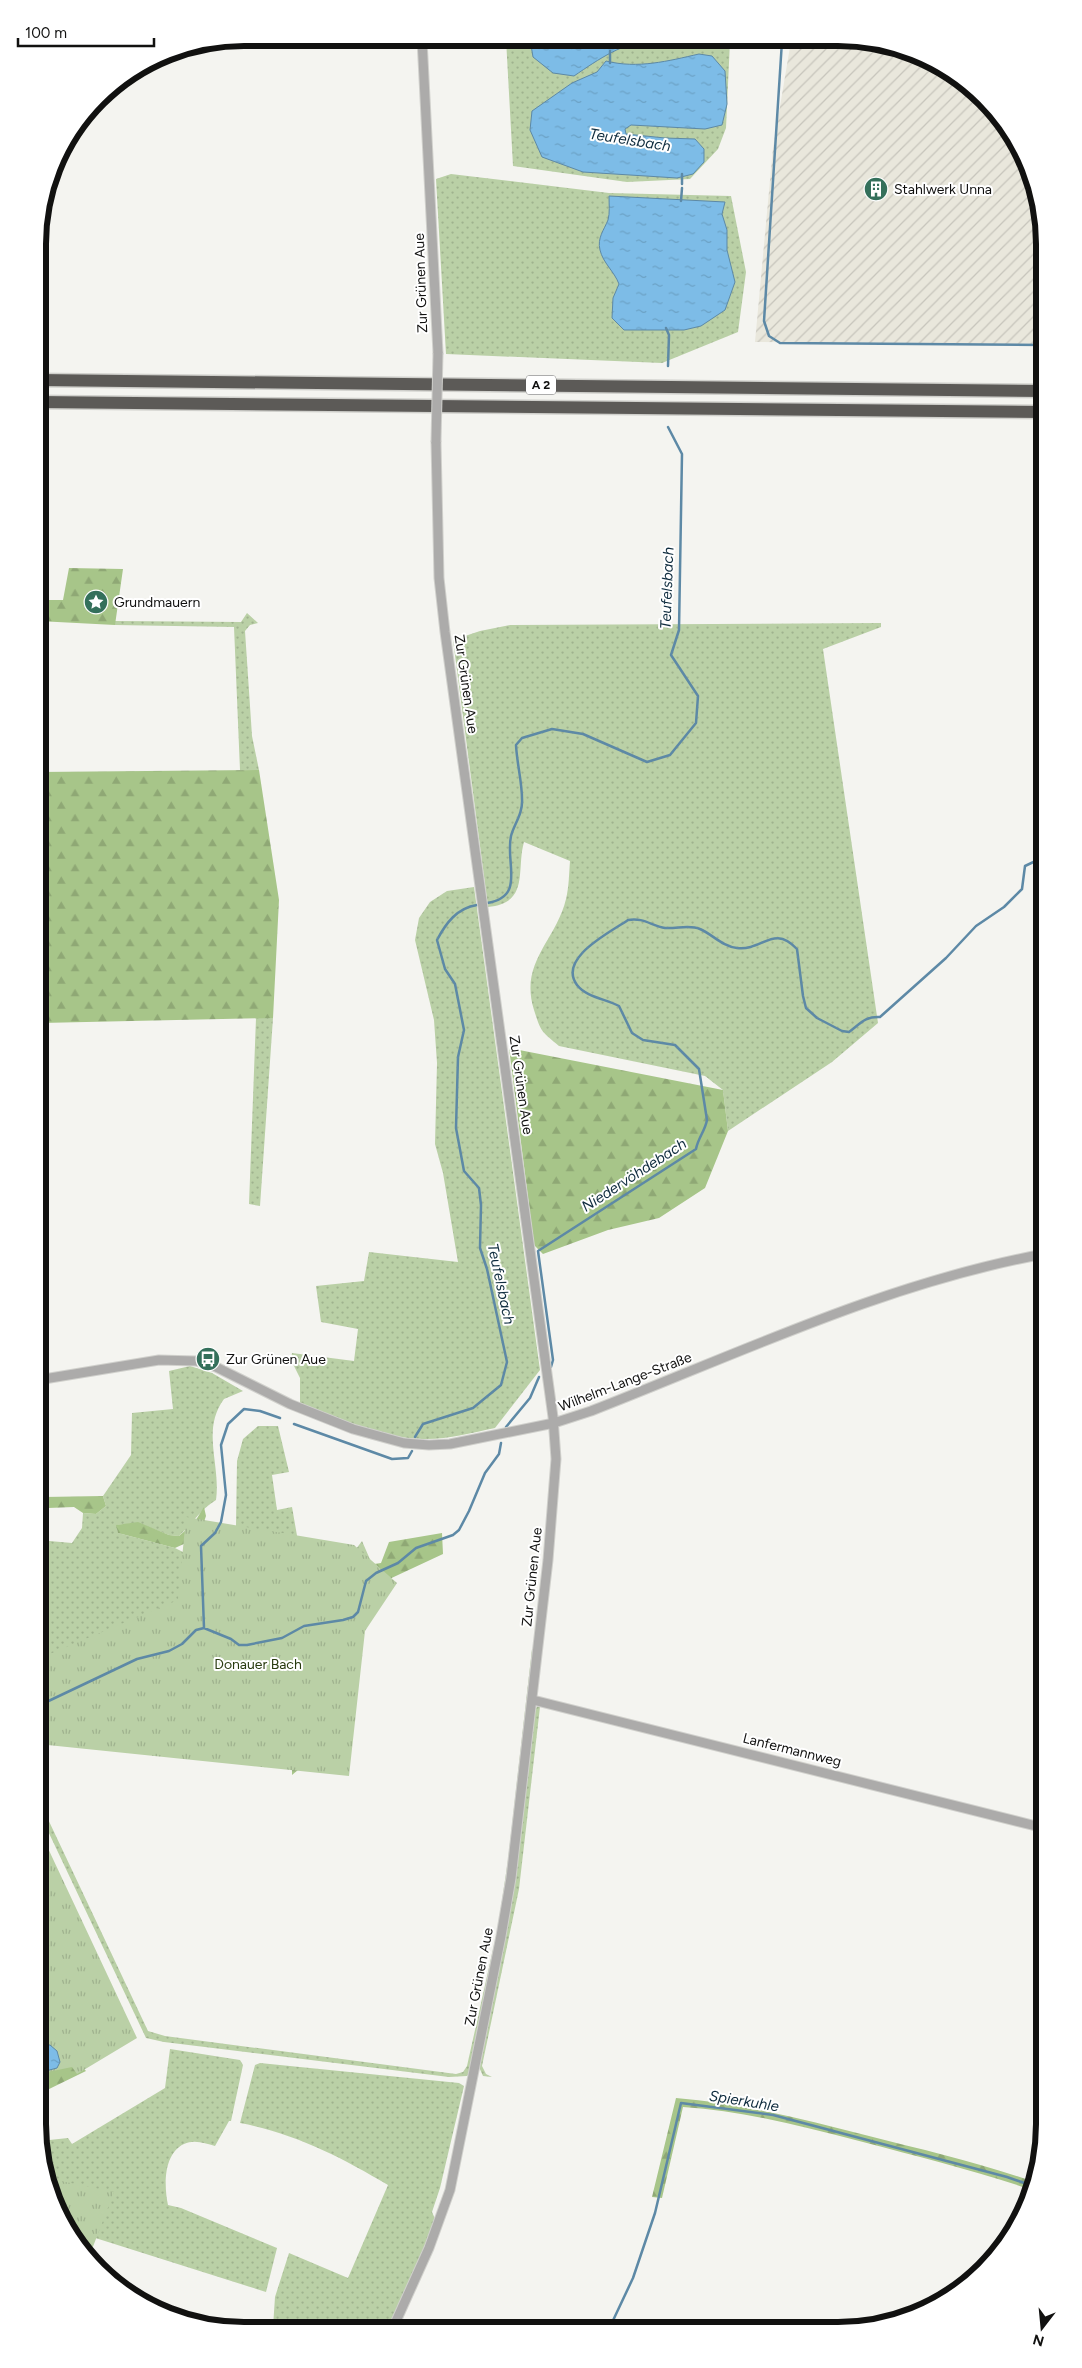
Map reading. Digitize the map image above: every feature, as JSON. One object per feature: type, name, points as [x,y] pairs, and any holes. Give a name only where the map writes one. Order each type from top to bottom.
[{"type":"highway","name":"A 2","points":[[46,380],[1036,391]]},
{"type":"highway","name":"A 2","points":[[46,402],[1036,412]]},
{"type":"street","name":"Zur Grünen Aue","points":[[396,2322],[429,2248],[450,2190],[511,1878],[533,1700],[556,1460],[554,1423],[439,578],[436,442],[438,353],[422,46]]},
{"type":"street","name":"Wilhelm-Lange-Straße","points":[[46,1379],[159,1360],[183,1359],[216,1367],[266,1393],[317,1415],[378,1437],[404,1443],[450,1444],[554,1423],[591,1411],[856,1306],[912,1286],[990,1264],[1036,1255]]},
{"type":"street","name":"Lanfermannweg","points":[[533,1700],[1036,1826]]},
{"type":"shaded area","points":[[790,46],[838,46],[864,48],[889,53],[914,61],[958,87],[978,104],[1002,134],[1021,168],[1029,193],[1034,218],[1036,244],[1036,345],[755,342],[773,148]]},
{"type":"green space","points":[[506,46],[730,46],[726,128],[718,149],[690,179],[627,182],[513,166]]},
{"type":"green space","points":[[451,174],[609,193],[731,196],[746,272],[738,332],[662,363],[446,354],[436,179]]},
{"type":"green space","points":[[69,568],[123,569],[115,625],[46,621],[46,600],[63,600]]},
{"type":"green space","points":[[247,613],[258,623],[250,625],[245,631],[252,736],[259,770],[240,770],[234,627],[115,625],[115,621],[241,622]]},
{"type":"green space","points":[[881,623],[881,627],[823,649],[878,1023],[832,1062],[728,1131],[723,1090],[705,1076],[559,1046],[542,1031],[538,1023],[531,993],[531,978],[541,952],[561,914],[567,894],[570,861],[524,842],[519,884],[516,892],[510,899],[501,904],[488,907],[453,640],[480,631],[510,625]]},
{"type":"green space","points":[[259,770],[279,900],[273,1018],[46,1023],[46,772]]},
{"type":"green space","points":[[474,887],[540,1370],[495,1428],[458,1436],[422,1439],[406,1438],[359,1426],[300,1403],[300,1378],[291,1360],[292,1353],[354,1361],[358,1329],[321,1322],[316,1286],[364,1281],[369,1252],[458,1262],[443,1173],[435,1144],[437,1063],[434,1020],[415,940],[419,918],[430,902],[447,891]]},
{"type":"green space","points":[[256,1018],[273,1018],[260,1206],[249,1204]]},
{"type":"green space","points":[[509,1048],[723,1090],[728,1131],[705,1188],[659,1218],[608,1230],[543,1254],[534,1245]]},
{"type":"green space","points":[[190,1366],[212,1373],[243,1391],[224,1399],[217,1411],[214,1423],[213,1448],[217,1487],[216,1500],[201,1512],[179,1536],[169,1535],[138,1523],[117,1525],[118,1533],[175,1548],[193,1557],[190,1605],[46,1690],[46,1541],[72,1543],[82,1528],[83,1513],[96,1514],[106,1506],[103,1496],[131,1455],[132,1413],[173,1409],[169,1371]]},
{"type":"green space","points":[[258,1426],[278,1426],[289,1472],[272,1475],[277,1510],[292,1507],[299,1547],[327,1542],[344,1554],[356,1549],[362,1541],[372,1564],[360,1566],[354,1587],[347,1600],[315,1619],[298,1601],[256,1606],[218,1596],[212,1555],[226,1542],[236,1527],[237,1461],[243,1439]]},
{"type":"green space","points":[[103,1496],[106,1506],[96,1514],[83,1513],[74,1507],[48,1508],[46,1506],[46,1497]]},
{"type":"green space","points":[[204,1507],[206,1516],[199,1537],[175,1548],[118,1533],[116,1525],[138,1522],[169,1535],[179,1536],[194,1523]]},
{"type":"green space","name":"Donauer Bach","points":[[186,1517],[354,1545],[397,1583],[365,1631],[349,1776],[46,1745],[46,1656],[178,1600]]},
{"type":"green space","points":[[442,1533],[443,1554],[383,1582],[298,1770],[292,1775],[293,1643],[46,1711],[46,1691],[360,1566],[381,1563],[389,1542]]},
{"type":"green space","points":[[532,1649],[535,1650],[511,1862],[470,2073],[467,2076],[449,2077],[164,2042],[146,2038],[46,1827],[46,1815],[148,2031],[165,2036],[456,2074],[463,2072],[467,2066],[498,1927],[508,1860]]},
{"type":"green space","points":[[539,1705],[549,1707],[540,1707],[519,1889],[482,2066],[486,2074],[492,2077],[483,2076],[479,2067],[514,1889],[535,1709]]},
{"type":"green space","points":[[46,1844],[137,2038],[77,2074],[72,2067],[46,2072]]},
{"type":"green space","points":[[54,2037],[86,2071],[46,2091],[46,2040]]},
{"type":"green space","points":[[170,2049],[240,2060],[243,2065],[231,2121],[229,2121],[215,2146],[192,2142],[184,2144],[177,2149],[172,2155],[167,2171],[167,2197],[168,2205],[181,2208],[277,2248],[266,2292],[79,2233],[61,2200],[50,2162],[47,2140],[68,2138],[72,2144],[165,2088]]},
{"type":"green space","points":[[260,2063],[459,2083],[464,2086],[440,2188],[432,2212],[436,2221],[393,2322],[273,2322],[275,2297],[289,2253],[348,2278],[388,2185],[317,2147],[260,2127],[240,2123],[255,2065]]},
{"type":"green space","points":[[676,2098],[701,2100],[797,2118],[952,2157],[1027,2180],[1025,2188],[948,2164],[796,2125],[729,2112],[683,2107],[662,2198],[652,2197]]},
{"type":"green space","points":[[55,2180],[114,2192],[92,2250],[73,2223],[61,2200]]},
{"type":"water","points":[[531,46],[627,46],[612,52],[574,76],[553,73],[533,57]]},
{"type":"water","points":[[699,54],[712,56],[725,71],[727,104],[722,125],[705,129],[631,125],[625,129],[626,134],[695,139],[704,149],[704,162],[693,174],[677,178],[583,172],[542,157],[530,130],[532,111],[572,83],[597,72],[606,61],[641,64]]},
{"type":"water","points":[[609,196],[725,202],[722,214],[727,230],[727,250],[735,282],[725,310],[701,326],[684,330],[624,330],[612,318],[613,298],[619,284],[601,255],[599,246],[600,238],[609,217]]},
{"type":"water","points":[[46,2045],[50,2045],[57,2051],[60,2062],[57,2068],[46,2071]]},
{"type":"waterway","points":[[782,46],[764,321],[769,336],[780,343],[1036,345]]},
{"type":"waterway","name":"Teufelsbach","points":[[610,51],[610,63]]},
{"type":"waterway","name":"Teufelsbach","points":[[682,174],[682,184]]},
{"type":"waterway","name":"Teufelsbach","points":[[681,201],[682,188]]},
{"type":"waterway","name":"Teufelsbach","points":[[666,328],[669,335],[668,366]]},
{"type":"waterway","name":"Teufelsbach","points":[[487,903],[499,900],[506,894],[510,886],[511,836],[522,804],[516,745],[522,738],[552,729],[583,734],[647,762],[670,755],[696,723],[698,696],[671,655],[679,630],[682,454],[668,427]]},
{"type":"waterway","name":"Niedervöhdebach","points":[[551,1367],[553,1360],[538,1251],[696,1149],[707,1120],[699,1069],[675,1045],[643,1040],[632,1033],[619,1006],[581,989],[573,975],[574,965],[580,956],[599,939],[628,920],[633,919],[665,928],[696,928],[722,943],[737,948],[754,946],[774,938],[781,939],[789,942],[797,949],[806,1008],[817,1018],[842,1031],[849,1032],[866,1019],[880,1017],[946,958],[976,926],[1004,907],[1022,889],[1025,866],[1036,861]]},
{"type":"waterway","name":"Teufelsbach","points":[[415,1437],[423,1424],[473,1408],[501,1385],[507,1362],[487,1269],[480,1248],[481,1205],[479,1188],[464,1171],[456,1128],[458,1057],[464,1030],[455,984],[445,969],[437,940],[453,917],[464,909],[477,905]]},
{"type":"waterway","name":"Niedervöhdebach","points":[[506,1427],[530,1398],[539,1377]]},
{"type":"waterway","name":"Teufelsbach","points":[[204,1628],[201,1546],[215,1533],[221,1522],[226,1495],[221,1445],[228,1424],[244,1409],[260,1411],[280,1418]]},
{"type":"waterway","name":"Teufelsbach","points":[[294,1424],[392,1459],[408,1458],[412,1451]]},
{"type":"waterway","name":"Niedervöhdebach","points":[[46,1702],[137,1659],[169,1651],[182,1644],[196,1630],[204,1628],[231,1639],[239,1645],[247,1645],[282,1638],[304,1626],[353,1617],[358,1612],[366,1581],[376,1573],[398,1563],[416,1548],[453,1535],[459,1530],[485,1473],[499,1454],[501,1443]]},
{"type":"waterway","name":"Spierkuhle","points":[[612,2322],[633,2278],[655,2213],[681,2103],[773,2115],[1026,2184]]},
{"type":"place","name":"Stahlwerk Unna","points":[[876,189]]},
{"type":"place","name":"Grundmauern","points":[[96,602]]},
{"type":"place","name":"Zur Grünen Aue","points":[[208,1359]]}]
